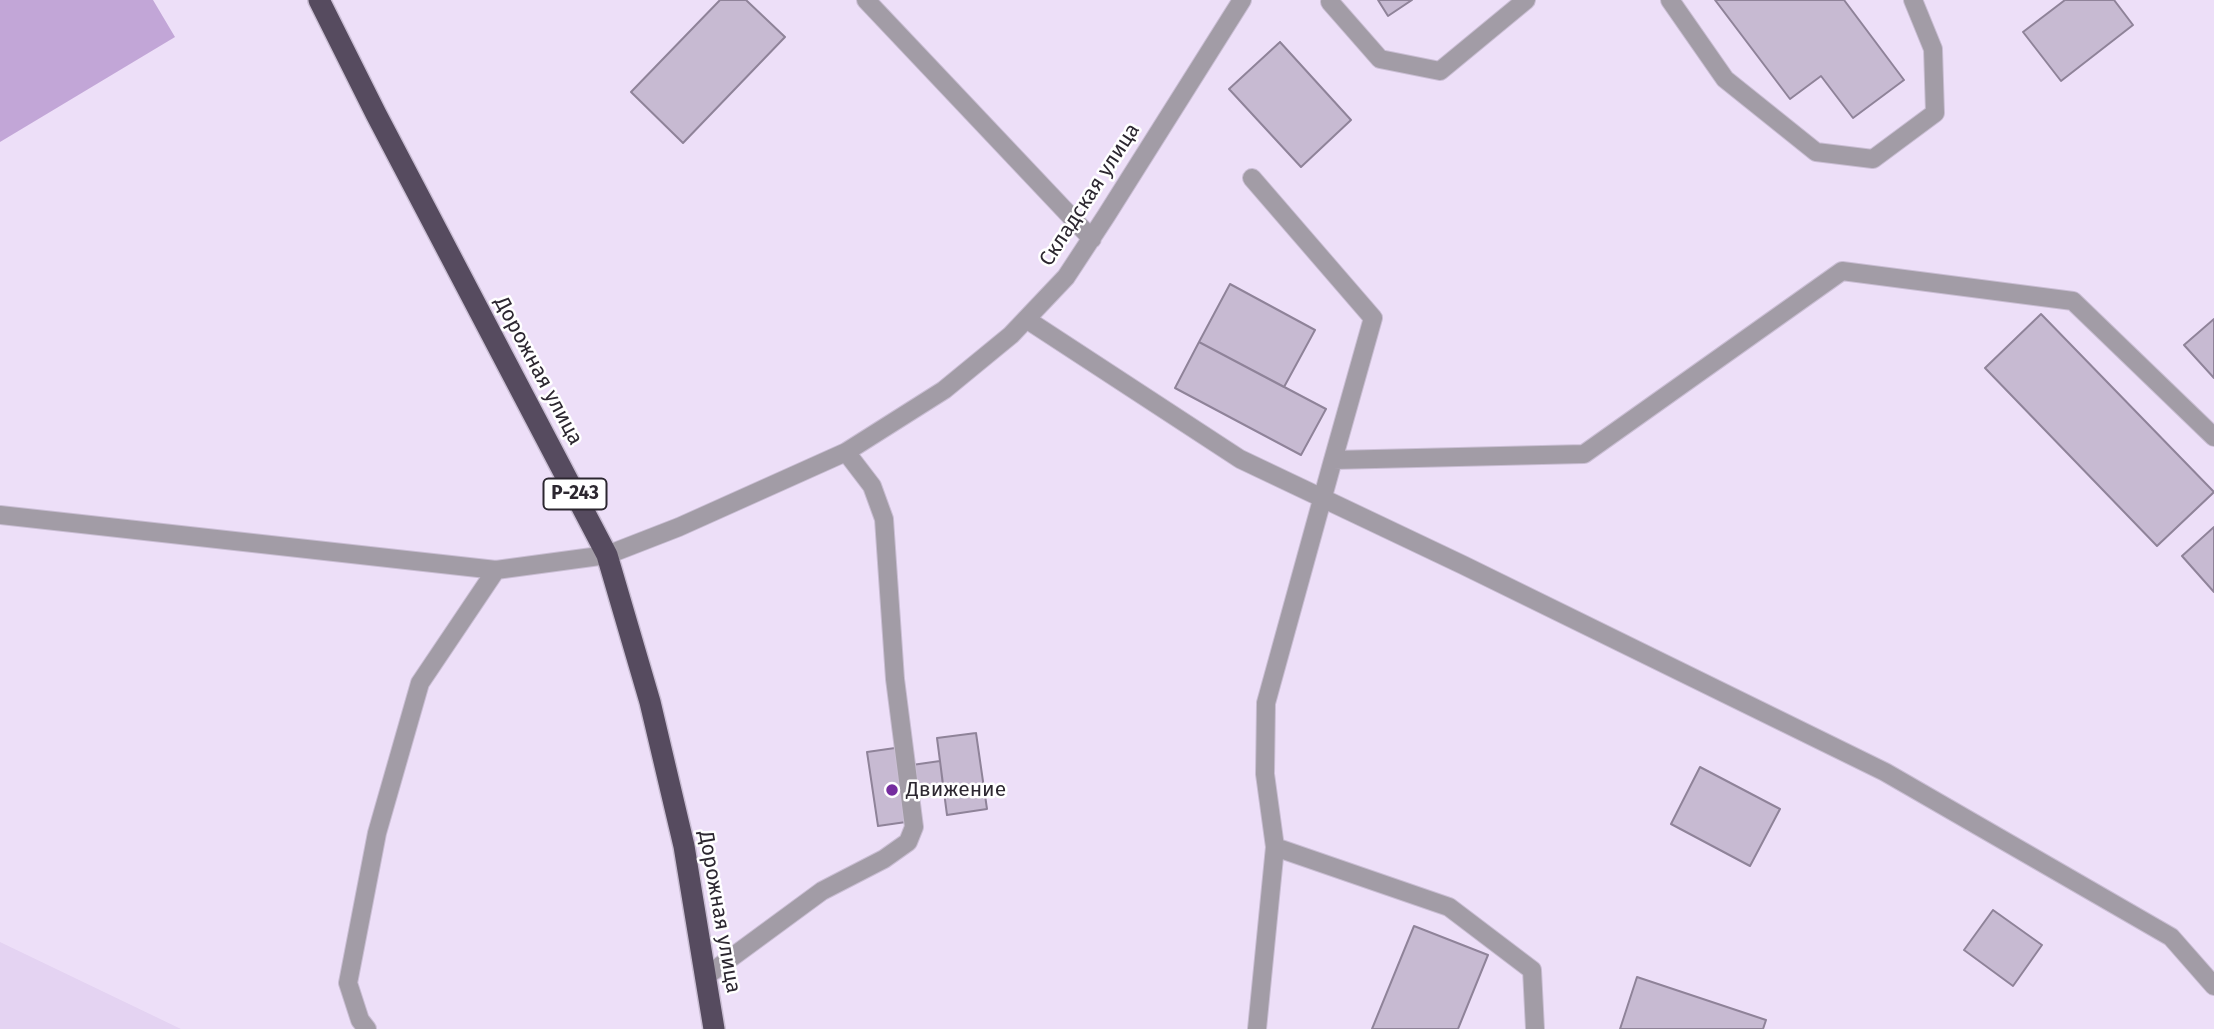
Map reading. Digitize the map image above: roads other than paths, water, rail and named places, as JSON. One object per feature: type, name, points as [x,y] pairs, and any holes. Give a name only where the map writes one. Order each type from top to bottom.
[{"type":"highway","name":"Дорожная улица","points":[[319,0],[607,555],[650,702],[681,833],[714,1029]]},
{"type":"street","points":[[866,0],[1092,239]]},
{"type":"street","name":"Складская улица","points":[[0,515],[496,570],[607,555],[679,527],[846,452],[944,390],[1026,319],[1066,277],[1092,239],[1242,0]]},
{"type":"street","points":[[1330,2],[1380,59],[1440,71],[1526,0]]},
{"type":"street","points":[[1670,0],[1725,79],[1816,152],[1873,159],[1935,113],[1933,49],[1913,0]]},
{"type":"street","points":[[1252,178],[1373,317],[1266,703],[1265,774],[1275,847],[1257,1029]]},
{"type":"street","points":[[1333,460],[1584,454],[1842,271],[2073,301],[2214,437]]},
{"type":"street","points":[[1026,319],[1240,459],[1885,772],[2171,937],[2214,986]]},
{"type":"street","points":[[705,977],[822,891],[884,859],[908,842],[914,827],[895,679],[884,519],[872,486],[846,452]]},
{"type":"street","points":[[366,1029],[360,1020],[348,984],[377,833],[419,683],[496,570]]},
{"type":"street","points":[[1275,847],[1448,907],[1532,970],[1535,1029]]},
{"type":"place","name":"Движение","points":[[892,790]]}]
